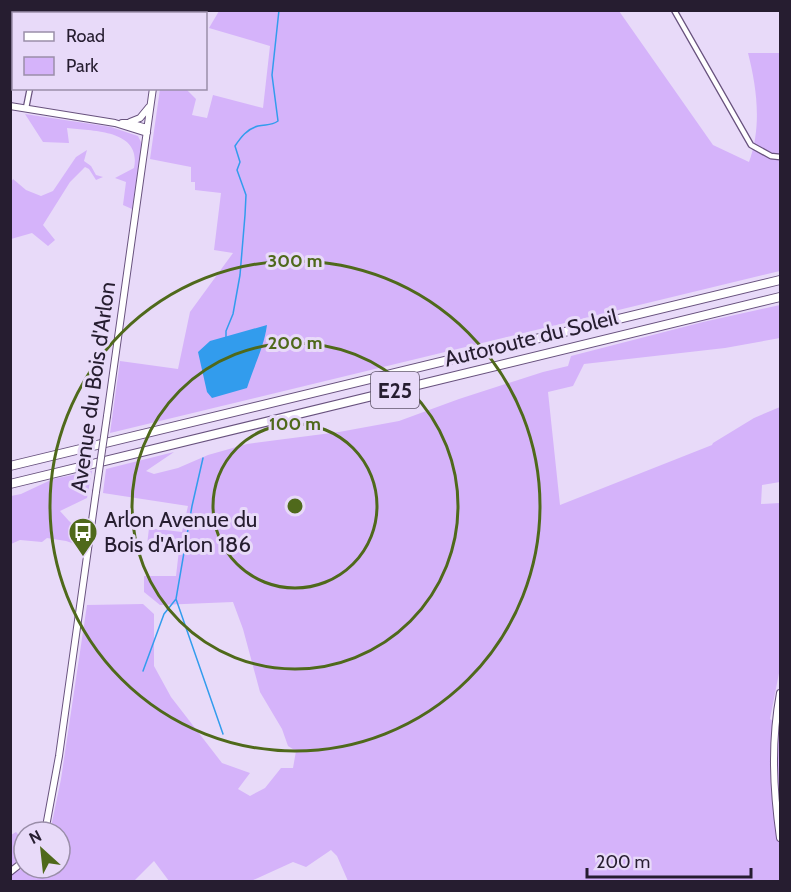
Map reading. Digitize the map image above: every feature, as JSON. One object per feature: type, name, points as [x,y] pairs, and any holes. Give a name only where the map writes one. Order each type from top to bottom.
[{"type":"highway","name":"Autoroute du Soleil","points":[[10,466],[780,280]]},
{"type":"highway","name":"Autoroute du Soleil","points":[[10,484],[780,297]]},
{"type":"main road","name":"Avenue du Bois d'Arlon","points":[[47,820],[59,756],[153,90]]},
{"type":"main road","points":[[129,123],[140,118],[151,105]]},
{"type":"main road","points":[[10,106],[115,123],[147,131]]},
{"type":"main road","points":[[115,123],[129,123],[147,131]]},
{"type":"main road","points":[[780,693],[774,728],[772,761],[780,838]]},
{"type":"street","points":[[674,10],[747,140],[758,151],[780,157]]},
{"type":"street","points":[[26,108],[30,90]]},
{"type":"green space","points":[[219,11],[619,11],[713,145],[749,162],[756,135],[757,108],[748,53],[780,53],[780,271],[110,433],[120,361],[178,369],[190,312],[233,253],[214,250],[221,193],[195,190],[195,182],[191,182],[191,167],[150,159],[160,90],[187,90],[196,99],[192,115],[207,118],[213,95],[263,108],[270,46],[209,28]]},
{"type":"green space","points":[[25,114],[111,127],[138,136],[141,149],[132,209],[123,205],[126,182],[115,178],[134,168],[135,155],[131,146],[114,135],[67,128],[69,143],[43,142]]},
{"type":"green space","points":[[87,150],[84,161],[91,166],[96,175],[103,177],[96,180],[85,167],[70,182],[43,225],[55,240],[48,246],[32,233],[11,239],[10,184],[13,179],[26,190],[41,196],[53,191],[76,157]]},
{"type":"green space","points":[[780,305],[780,338],[725,348],[584,364],[573,386],[548,392],[560,505],[712,445],[754,418],[780,407],[780,482],[762,485],[761,504],[780,503],[780,668],[770,719],[780,726],[780,881],[348,881],[337,856],[331,850],[306,867],[293,862],[251,881],[169,881],[154,861],[134,881],[11,881],[10,875],[12,874],[12,880],[72,880],[72,820],[52,820],[61,779],[87,605],[143,604],[154,614],[154,666],[171,697],[222,763],[250,773],[238,789],[250,796],[265,788],[281,768],[293,768],[296,751],[288,746],[282,729],[260,692],[243,629],[233,602],[160,605],[144,592],[144,576],[176,576],[179,550],[147,545],[149,528],[182,532],[188,506],[103,493],[106,469],[174,452],[146,471],[154,474],[247,444],[339,432],[399,421],[459,399],[568,366],[571,356]]},
{"type":"green space","points":[[92,471],[87,498],[60,511],[83,532],[84,547],[47,538],[42,542],[20,540],[11,544],[11,496],[21,494],[53,479]]},
{"type":"green space","points":[[12,834],[11,866],[11,835]]},
{"type":"water","points":[[267,325],[247,388],[212,398],[207,392],[198,352],[210,341]]},
{"type":"waterway","points":[[226,337],[240,275],[246,195],[237,170],[240,162],[235,146],[251,129],[278,121],[272,75],[279,10]]},
{"type":"waterway","points":[[143,671],[164,614],[176,599],[203,458]]},
{"type":"waterway","points":[[176,599],[223,734]]},
{"type":"place","name":"Arlon Avenue du Bois d'Arlon 186","points":[[83,558]]}]
